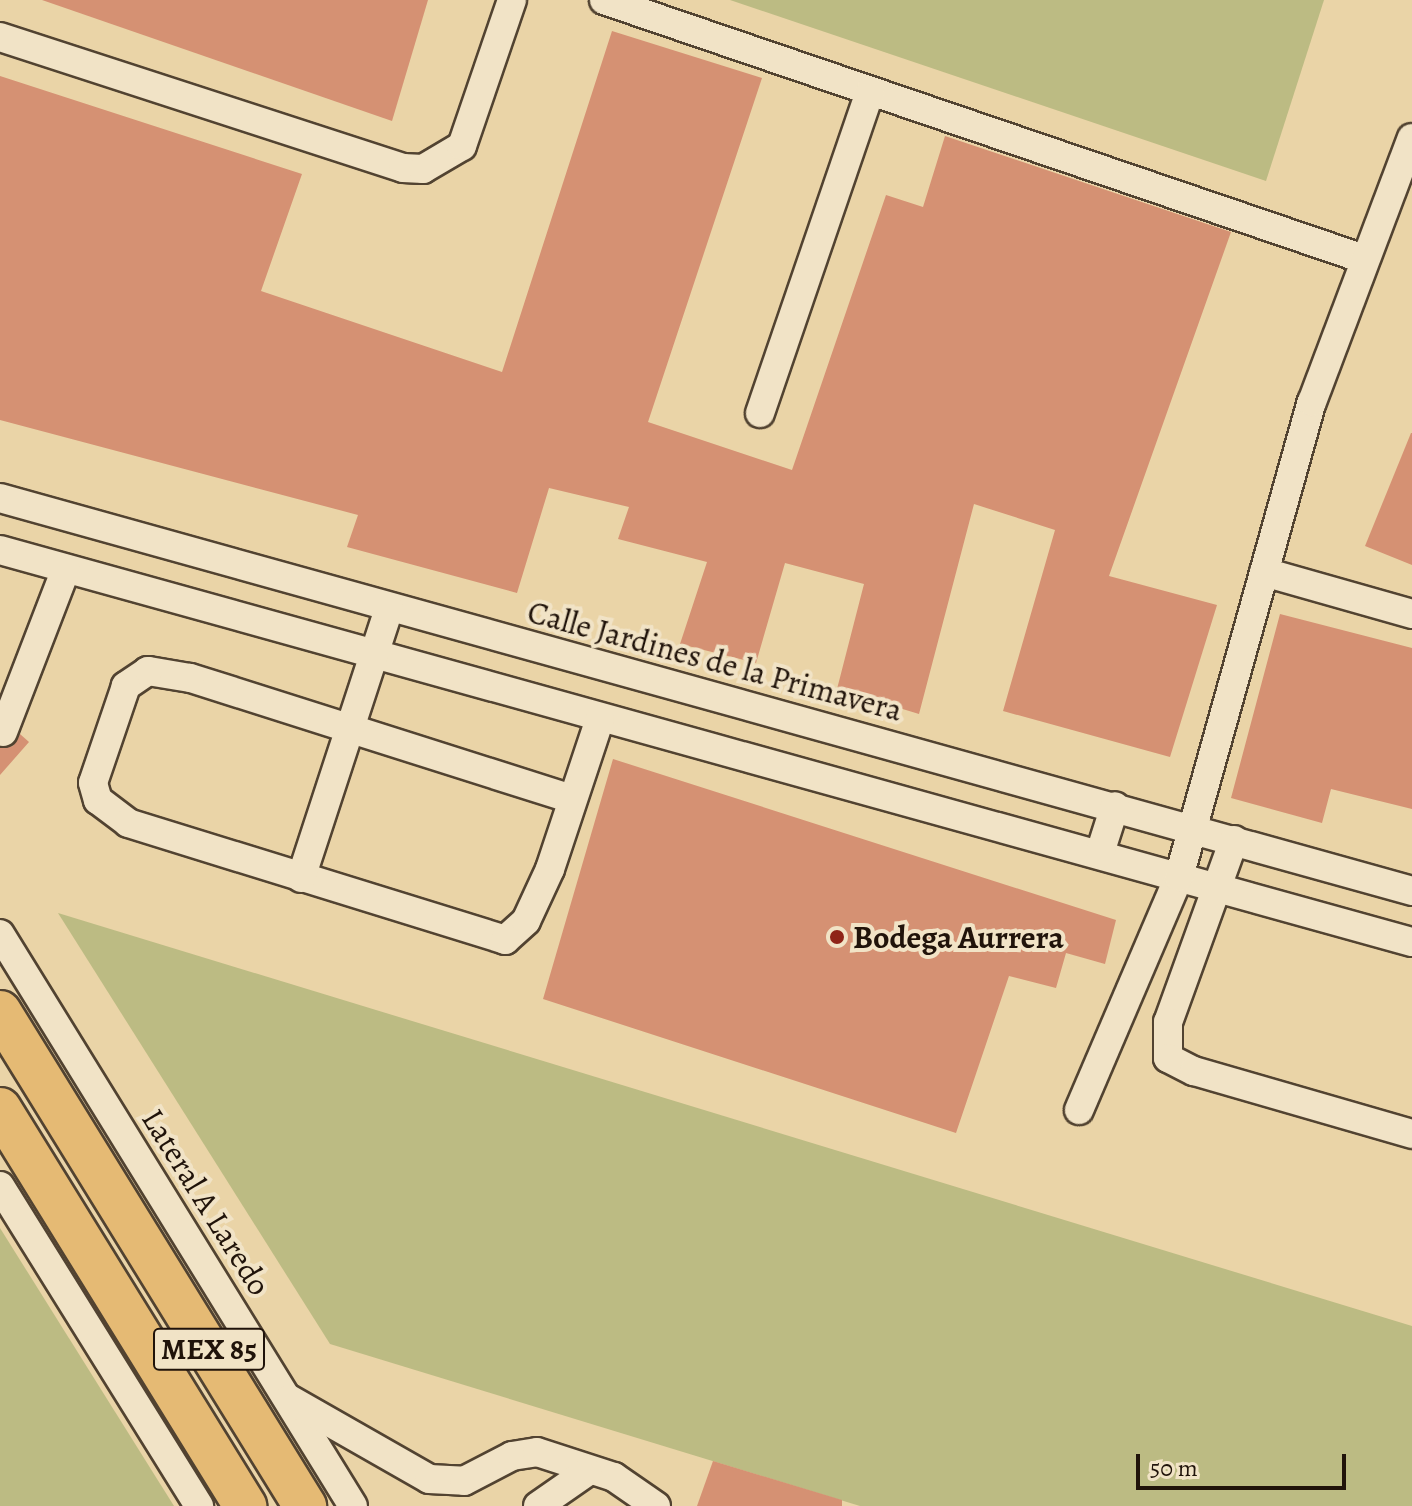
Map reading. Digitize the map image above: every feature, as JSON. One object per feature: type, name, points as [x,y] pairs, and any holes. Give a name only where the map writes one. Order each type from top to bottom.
[{"type":"highway","name":"MEX 85","points":[[0,1012],[305,1506]]},
{"type":"highway","name":"MEX 85","points":[[0,1109],[245,1506]]},
{"type":"street","points":[[0,37],[403,168],[423,169],[462,146],[512,0]]},
{"type":"street","points":[[604,0],[1364,259]]},
{"type":"street","points":[[760,413],[870,91]]},
{"type":"street","points":[[1079,1110],[1179,877],[1312,402],[1412,138]]},
{"type":"street","name":"Calle Jardines de la Primavera","points":[[0,498],[389,609],[1115,806],[1412,891]]},
{"type":"street","points":[[0,550],[1412,942]]},
{"type":"street","points":[[1,733],[66,569]]},
{"type":"street","points":[[1264,572],[1412,614]]},
{"type":"street","points":[[301,878],[389,609]]},
{"type":"street","points":[[572,799],[351,727],[148,671],[126,686],[96,766],[98,800],[128,823],[505,940],[526,921],[572,799],[600,719]]},
{"type":"street","points":[[1100,853],[1115,806]]},
{"type":"street","points":[[1234,840],[1168,1022],[1168,1058],[1194,1071],[1412,1134]]},
{"type":"street","name":"Lateral A Laredo","points":[[0,934],[353,1506]]},
{"type":"street","points":[[0,1186],[199,1506]]},
{"type":"street","points":[[286,1397],[439,1482],[477,1478],[524,1453],[549,1454],[587,1472],[634,1486],[656,1506]]},
{"type":"street","points":[[538,1506],[587,1472]]},
{"type":"shaded area","points":[[730,0],[1324,0],[1266,181]]},
{"type":"shaded area","points":[[58,913],[1412,1326],[1412,1506],[860,1506],[330,1344]]},
{"type":"shaded area","points":[[0,1228],[174,1506],[0,1506]]},
{"type":"building","points":[[42,0],[428,0],[392,121]]},
{"type":"building","points":[[612,31],[762,78],[648,422],[792,470],[886,195],[923,207],[945,136],[1231,232],[1109,576],[1217,605],[1170,757],[1003,711],[1055,530],[974,504],[919,714],[837,689],[864,584],[785,563],[756,663],[680,644],[707,562],[618,539],[629,507],[549,488],[517,593],[347,547],[358,515],[0,420],[0,76],[302,174],[261,291],[502,372]]},
{"type":"building","points":[[1412,433],[1412,565],[1365,546]]},
{"type":"building","points":[[1280,614],[1412,648],[1412,809],[1331,789],[1322,823],[1231,798]]},
{"type":"building","points":[[20,734],[29,742],[0,775],[0,748],[13,746]]},
{"type":"building","name":"Bodega Aurrera","points":[[613,759],[1116,920],[1105,964],[1066,953],[1056,988],[1009,976],[956,1133],[543,999]]},
{"type":"building","points":[[713,1461],[842,1500],[842,1506],[697,1506]]},
{"type":"place","name":"Bodega Aurrera","points":[[837,937]]}]
